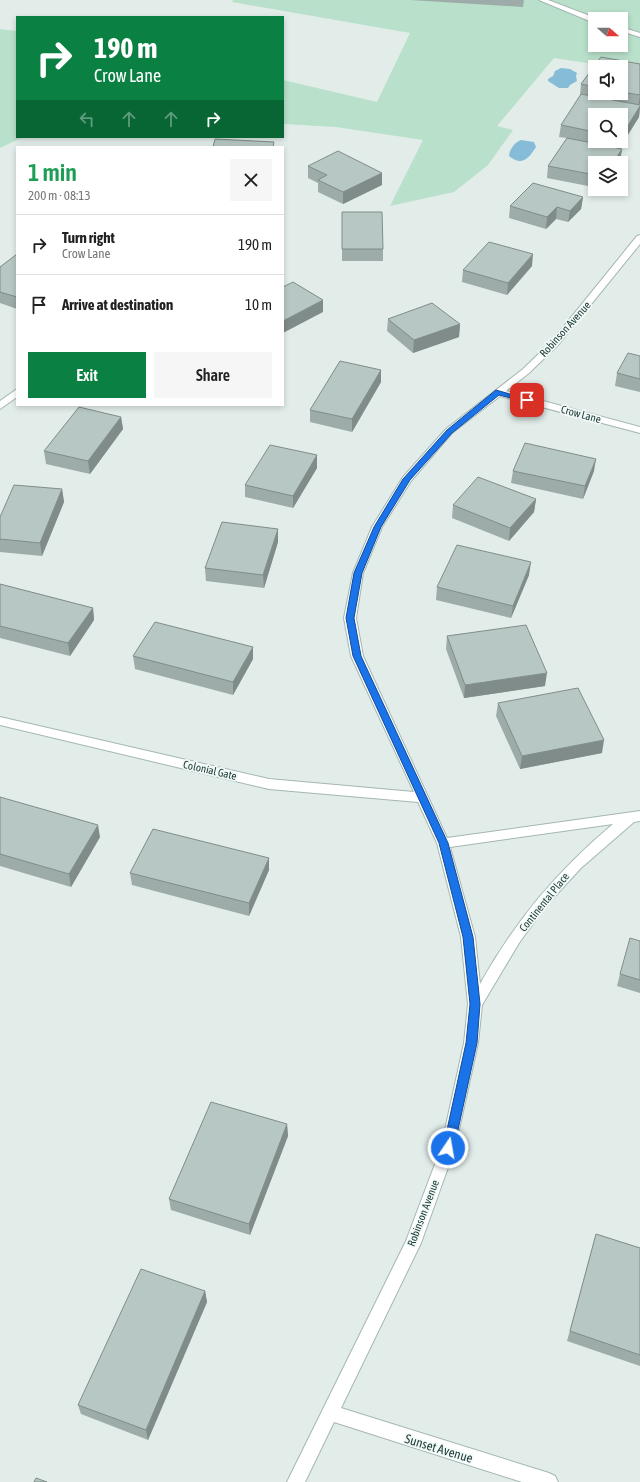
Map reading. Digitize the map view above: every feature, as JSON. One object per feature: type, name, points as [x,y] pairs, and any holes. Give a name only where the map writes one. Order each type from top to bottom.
[{"type":"street","points":[[542,0],[588,17]]},
{"type":"street","points":[[628,31],[640,35]]},
{"type":"street","name":"Robinson Avenue","points":[[296,1482],[412,1243],[448,1148],[471,1043],[475,1004],[468,937],[444,843],[357,656],[350,618],[358,573],[378,527],[407,479],[449,431],[526,371],[555,343],[640,238]]},
{"type":"street","name":"Crow Lane","points":[[498,392],[640,430]]},
{"type":"street","points":[[0,406],[16,393]]},
{"type":"street","name":"Colonial Gate","points":[[0,721],[269,784],[423,798]]},
{"type":"street","name":"Continental Place","points":[[444,843],[635,816]]},
{"type":"street","name":"Continental Place","points":[[475,1004],[503,956],[528,919],[542,902],[581,859],[635,816]]},
{"type":"street","name":"Sunset Avenue","points":[[330,1413],[549,1482]]},
{"type":"green space","points":[[233,0],[640,0],[640,71],[628,69],[628,60],[588,60],[588,63],[554,58],[497,126],[513,130],[488,165],[454,192],[390,206],[423,140],[336,127],[284,124],[284,80],[377,102],[410,33],[232,2]]},
{"type":"green space","points":[[0,29],[16,31],[16,138],[21,138],[0,148]]},
{"type":"water","points":[[561,68],[570,69],[577,73],[577,81],[568,88],[559,88],[548,81],[548,79],[553,76],[555,71]]},
{"type":"water","points":[[521,140],[534,142],[536,147],[528,158],[518,161],[509,156],[509,154],[515,144]]},
{"type":"building","points":[[601,57],[618,60],[599,60]]},
{"type":"building","points":[[628,62],[640,64],[640,95],[628,93]]},
{"type":"building","points":[[588,75],[588,86],[581,84]]},
{"type":"building","points":[[581,94],[588,95],[588,100],[613,100],[640,105],[628,126],[628,108],[588,108],[588,131],[561,125]]},
{"type":"building","points":[[567,138],[588,142],[588,148],[622,149],[618,156],[588,156],[588,174],[548,166]]},
{"type":"building","points":[[215,139],[274,142],[273,146],[213,146]]},
{"type":"building","points":[[338,151],[382,173],[343,192],[318,180],[327,175],[308,166]]},
{"type":"building","points":[[533,183],[583,197],[570,211],[557,207],[547,217],[510,206]]},
{"type":"building","points":[[342,212],[382,212],[383,249],[342,249]]},
{"type":"building","points":[[489,242],[533,254],[508,283],[463,270]]},
{"type":"building","points":[[16,255],[16,297],[0,292],[0,267]]},
{"type":"building","points":[[293,282],[323,300],[284,320],[284,286]]},
{"type":"building","points":[[432,303],[460,324],[414,340],[388,319]]},
{"type":"building","points":[[628,353],[640,356],[640,379],[617,373]]},
{"type":"building","points":[[340,361],[381,370],[352,419],[310,410]]},
{"type":"building","points":[[79,407],[121,417],[88,461],[44,451]]},
{"type":"building","points":[[525,443],[596,459],[585,486],[513,471]]},
{"type":"building","points":[[270,445],[317,455],[293,496],[245,485]]},
{"type":"building","points":[[478,477],[536,499],[510,528],[453,505]]},
{"type":"building","points":[[14,485],[62,489],[40,543],[0,539],[0,517]]},
{"type":"building","points":[[222,522],[278,529],[263,575],[205,568]]},
{"type":"building","points":[[457,545],[531,562],[513,606],[437,587]]},
{"type":"building","points":[[0,584],[93,608],[68,643],[0,626]]},
{"type":"building","points":[[155,622],[253,647],[233,682],[133,656]]},
{"type":"building","points":[[526,625],[547,673],[465,685],[447,636]]},
{"type":"building","points":[[578,688],[604,740],[522,756],[498,703]]},
{"type":"building","points":[[0,797],[98,825],[69,874],[0,854]]},
{"type":"building","points":[[153,829],[269,858],[249,903],[130,873]]},
{"type":"building","points":[[630,938],[640,941],[640,980],[620,974]]},
{"type":"building","points":[[211,1102],[287,1124],[249,1224],[169,1199]]},
{"type":"building","points":[[596,1234],[640,1248],[640,1355],[570,1331]]},
{"type":"building","points":[[141,1269],[205,1291],[146,1430],[78,1405]]},
{"type":"building","points":[[36,1478],[47,1482],[34,1482]]},
{"type":"route","points":[[448,1148],[471,1043],[475,1004],[468,937],[444,843],[357,656],[350,618],[358,573],[378,527],[407,479],[449,431],[498,392],[527,400]]}]
